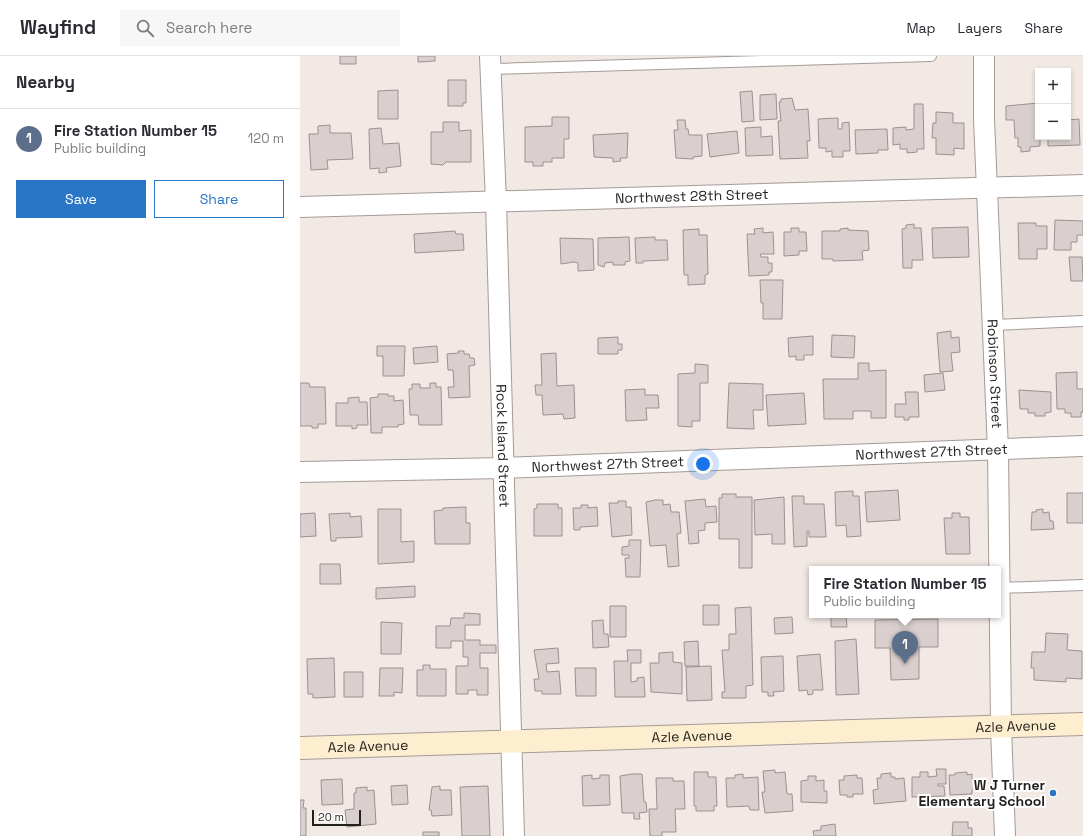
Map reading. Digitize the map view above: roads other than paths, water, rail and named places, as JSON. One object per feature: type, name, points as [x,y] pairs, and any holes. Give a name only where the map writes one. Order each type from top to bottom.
[{"type":"main road","name":"Azle Avenue","points":[[300,748],[1083,724]]},
{"type":"street","name":"Robinson Street","points":[[984,56],[987,187],[998,450],[999,566]]},
{"type":"street","name":"Rock Island Street","points":[[490,62],[496,202],[514,836]]},
{"type":"street","name":"Northwest 28th Street","points":[[300,207],[1083,185]]},
{"type":"street","name":"Northwest 27th Street","points":[[300,472],[504,468],[1083,446]]},
{"type":"street","name":"Robinson Street","points":[[999,618],[1000,727],[1005,836]]},
{"type":"lane","points":[[490,62],[931,56]]},
{"type":"lane","points":[[993,324],[1083,321]]},
{"type":"lane","points":[[1001,588],[1083,585]]},
{"type":"place","name":"Fire Station Number 15","points":[[905,664]]},
{"type":"place","name":"W J Turner Elementary School","points":[[1053,793]]}]
